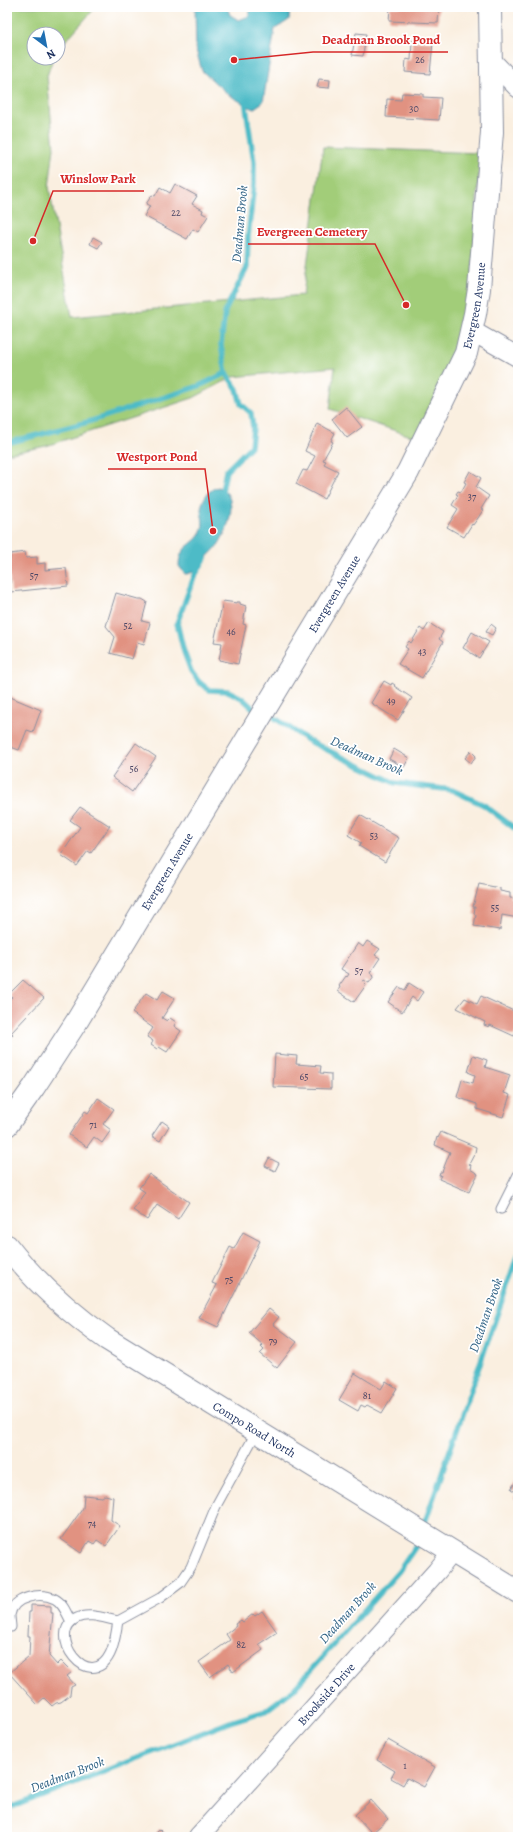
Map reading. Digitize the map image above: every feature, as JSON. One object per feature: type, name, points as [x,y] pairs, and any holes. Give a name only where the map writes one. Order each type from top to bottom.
[{"type":"main road","name":"Evergreen Avenue","points":[[7,1125],[77,1021],[408,472],[466,353],[472,331],[478,289],[492,132],[490,7]]},
{"type":"main road","name":"Compo Road North","points":[[7,1246],[21,1263],[55,1298],[94,1330],[518,1592]]},
{"type":"street","points":[[491,60],[518,88]]},
{"type":"street","points":[[472,331],[518,357]]},
{"type":"street","name":"Brookside Drive","points":[[198,1837],[432,1577],[453,1551]]},
{"type":"lane","points":[[501,1209],[518,1175]]},
{"type":"lane","points":[[118,1621],[110,1654],[104,1662],[97,1667],[89,1668],[82,1665],[72,1655],[66,1645],[66,1628],[77,1618],[87,1615],[118,1621],[160,1598],[180,1583],[191,1567],[216,1506],[257,1430]]},
{"type":"lane","points":[[11,1628],[10,1614],[14,1606],[28,1597],[36,1596],[55,1600],[61,1604],[71,1622]]},
{"type":"green space","points":[[7,7],[96,7],[66,40],[66,26],[26,26],[26,66],[50,66],[47,76],[54,148],[49,187],[72,317],[303,295],[323,147],[480,153],[472,276],[462,334],[417,438],[330,409],[335,367],[233,377],[193,398],[46,446],[7,454]]},
{"type":"water","points":[[195,7],[227,7],[230,15],[239,20],[249,16],[251,7],[290,7],[289,20],[275,29],[263,102],[253,109],[229,95],[202,71],[196,50]]},
{"type":"water","points":[[218,487],[225,491],[231,504],[231,512],[227,528],[216,548],[194,571],[189,574],[185,574],[179,566],[182,553],[200,535],[203,524],[201,511],[202,503],[211,490]]},
{"type":"building","points":[[390,7],[439,7],[438,23],[389,21]]},
{"type":"building","points":[[356,33],[366,34],[363,56],[352,55]]},
{"type":"building","points":[[412,41],[433,42],[430,74],[405,72],[406,59],[411,60]]},
{"type":"building","points":[[319,79],[330,80],[329,88],[317,87]]},
{"type":"building","points":[[402,93],[423,94],[423,97],[441,98],[439,120],[386,117],[387,99],[401,100]]},
{"type":"building","points":[[175,184],[197,196],[192,204],[203,210],[202,213],[208,216],[198,232],[193,229],[187,239],[144,216],[150,206],[146,204],[152,195],[155,196],[160,187],[170,193]]},
{"type":"building","points":[[93,237],[102,242],[98,248],[90,244]]},
{"type":"building","points":[[346,407],[362,427],[347,438],[332,419]]},
{"type":"building","points":[[317,423],[335,433],[331,441],[333,442],[323,460],[326,461],[324,464],[338,471],[324,499],[296,484],[303,470],[307,471],[315,456],[305,451]]},
{"type":"building","points":[[470,471],[481,478],[476,487],[489,496],[481,509],[483,510],[464,537],[447,527],[458,509],[452,505],[458,495],[456,494],[458,491],[461,492]]},
{"type":"building","points":[[25,552],[26,558],[37,557],[37,564],[45,563],[45,570],[66,568],[68,586],[11,592],[8,560],[10,560],[10,554]]},
{"type":"building","points":[[116,593],[142,599],[147,602],[142,621],[150,623],[144,644],[137,642],[132,659],[110,653],[115,637],[106,626]]},
{"type":"building","points":[[223,601],[240,602],[240,604],[246,606],[243,624],[246,625],[238,664],[219,660],[222,643],[214,642]]},
{"type":"building","points":[[429,623],[443,632],[439,639],[443,642],[422,678],[398,664],[408,649],[405,647],[409,641],[411,643],[420,628],[424,631]]},
{"type":"building","points":[[491,624],[496,628],[492,635],[486,632]]},
{"type":"building","points":[[472,632],[489,642],[479,658],[463,648]]},
{"type":"building","points":[[384,681],[391,685],[392,683],[412,698],[398,720],[371,703]]},
{"type":"building","points":[[8,696],[41,710],[33,732],[27,730],[19,750],[8,746],[7,749]]},
{"type":"building","points":[[136,743],[156,757],[132,792],[112,777]]},
{"type":"building","points":[[394,749],[409,758],[404,767],[389,759]]},
{"type":"building","points":[[471,751],[476,756],[471,763],[465,758]]},
{"type":"building","points":[[80,807],[110,826],[91,853],[88,851],[77,866],[61,855],[80,827],[70,820]]},
{"type":"building","points":[[360,815],[399,838],[385,862],[359,846],[361,843],[348,835]]},
{"type":"building","points":[[479,884],[500,888],[500,891],[510,893],[510,898],[518,899],[518,918],[502,915],[500,930],[474,926],[476,915],[474,914],[475,907],[473,907]]},
{"type":"building","points":[[367,941],[380,949],[375,955],[380,958],[370,973],[374,976],[369,983],[364,980],[363,982],[366,985],[354,1002],[338,991],[339,986],[349,974],[341,969],[358,943],[363,947]]},
{"type":"building","points":[[23,980],[44,998],[11,1033],[13,1034],[8,1040],[7,1002],[12,997],[9,994]]},
{"type":"building","points":[[409,983],[423,992],[417,1001],[412,997],[402,1012],[388,1002],[399,987],[405,990]]},
{"type":"building","points":[[163,991],[175,998],[162,1018],[167,1021],[170,1018],[176,1022],[174,1026],[181,1031],[167,1052],[159,1047],[157,1049],[151,1045],[153,1041],[147,1037],[153,1028],[132,1013],[146,993],[157,1000]]},
{"type":"building","points":[[481,996],[518,1013],[518,1028],[514,1036],[490,1025],[489,1027],[484,1025],[485,1022],[457,1008],[465,998],[477,1004]]},
{"type":"building","points":[[275,1054],[297,1056],[296,1064],[321,1066],[320,1073],[331,1074],[331,1089],[273,1087]]},
{"type":"building","points":[[473,1055],[487,1060],[485,1067],[510,1075],[504,1093],[510,1095],[503,1117],[477,1109],[477,1104],[457,1097],[462,1080],[473,1083],[475,1075],[468,1072]]},
{"type":"building","points":[[98,1098],[114,1109],[103,1124],[111,1130],[102,1143],[94,1137],[87,1147],[69,1135],[85,1111],[88,1113]]},
{"type":"building","points":[[162,1121],[169,1126],[160,1141],[152,1136]]},
{"type":"building","points":[[441,1132],[476,1147],[475,1153],[469,1164],[471,1165],[470,1169],[478,1174],[469,1192],[439,1179],[441,1175],[439,1175],[440,1172],[442,1172],[450,1152],[435,1145],[437,1137],[438,1138]]},
{"type":"building","points":[[269,1158],[279,1163],[275,1171],[265,1166]]},
{"type":"building","points":[[149,1174],[189,1202],[178,1219],[157,1205],[147,1220],[133,1210],[145,1192],[139,1188]]},
{"type":"building","points":[[243,1232],[260,1241],[218,1327],[199,1318],[217,1285],[212,1283],[230,1247],[234,1249]]},
{"type":"building","points":[[269,1309],[279,1317],[273,1324],[297,1342],[277,1368],[260,1354],[264,1350],[261,1347],[263,1345],[249,1333]]},
{"type":"building","points":[[355,1373],[381,1389],[386,1381],[397,1388],[382,1413],[367,1405],[365,1407],[361,1405],[358,1411],[339,1400]]},
{"type":"building","points":[[516,1481],[518,1482],[518,1501],[514,1498],[517,1493],[511,1489]]},
{"type":"building","points":[[84,1495],[102,1497],[105,1495],[113,1497],[111,1520],[120,1526],[106,1546],[97,1540],[94,1544],[89,1541],[81,1553],[61,1539],[83,1508]]},
{"type":"building","points":[[31,1605],[51,1606],[51,1613],[53,1613],[49,1656],[57,1665],[61,1661],[72,1672],[67,1676],[75,1685],[71,1687],[70,1695],[61,1702],[52,1706],[44,1698],[37,1704],[9,1673],[29,1656],[30,1636],[28,1636],[29,1612],[31,1612]]},
{"type":"building","points":[[262,1611],[277,1632],[259,1644],[263,1650],[233,1672],[228,1664],[210,1677],[199,1662],[230,1640],[226,1634],[236,1626],[235,1624],[241,1620],[243,1622],[253,1614],[255,1616]]},
{"type":"building","points":[[388,1740],[435,1767],[424,1787],[407,1778],[403,1785],[391,1778],[395,1771],[377,1760]]},
{"type":"building","points":[[371,1800],[388,1819],[372,1833],[355,1815]]},
{"type":"building","points":[[160,1829],[164,1833],[161,1837],[158,1837],[155,1834]]},
{"type":"waterway","name":"Deadman Brook","points":[[221,496],[226,471],[251,446],[253,428],[251,413],[241,404],[237,389],[226,373],[221,345],[225,311],[247,268],[248,237],[254,184],[254,162],[245,100]]},
{"type":"waterway","points":[[7,443],[88,422],[199,386],[226,373]]},
{"type":"waterway","name":"Deadman Brook","points":[[205,558],[194,577],[177,623],[184,652],[191,671],[199,682],[209,690],[228,691],[242,698],[254,709]]},
{"type":"waterway","name":"Deadman Brook","points":[[275,718],[309,741],[395,783],[452,790],[484,805],[518,831]]},
{"type":"waterway","name":"Deadman Brook","points":[[423,1528],[518,1254]]},
{"type":"waterway","name":"Deadman Brook","points":[[7,1809],[230,1722],[265,1711],[294,1689],[399,1571],[416,1546],[420,1536]]},
{"type":"place","name":"Deadman Brook Pond","points":[[234,60]]},
{"type":"place","name":"Winslow Park","points":[[33,241]]},
{"type":"place","name":"Evergreen Cemetery","points":[[406,305]]},
{"type":"place","name":"Westport Pond","points":[[213,531]]}]
